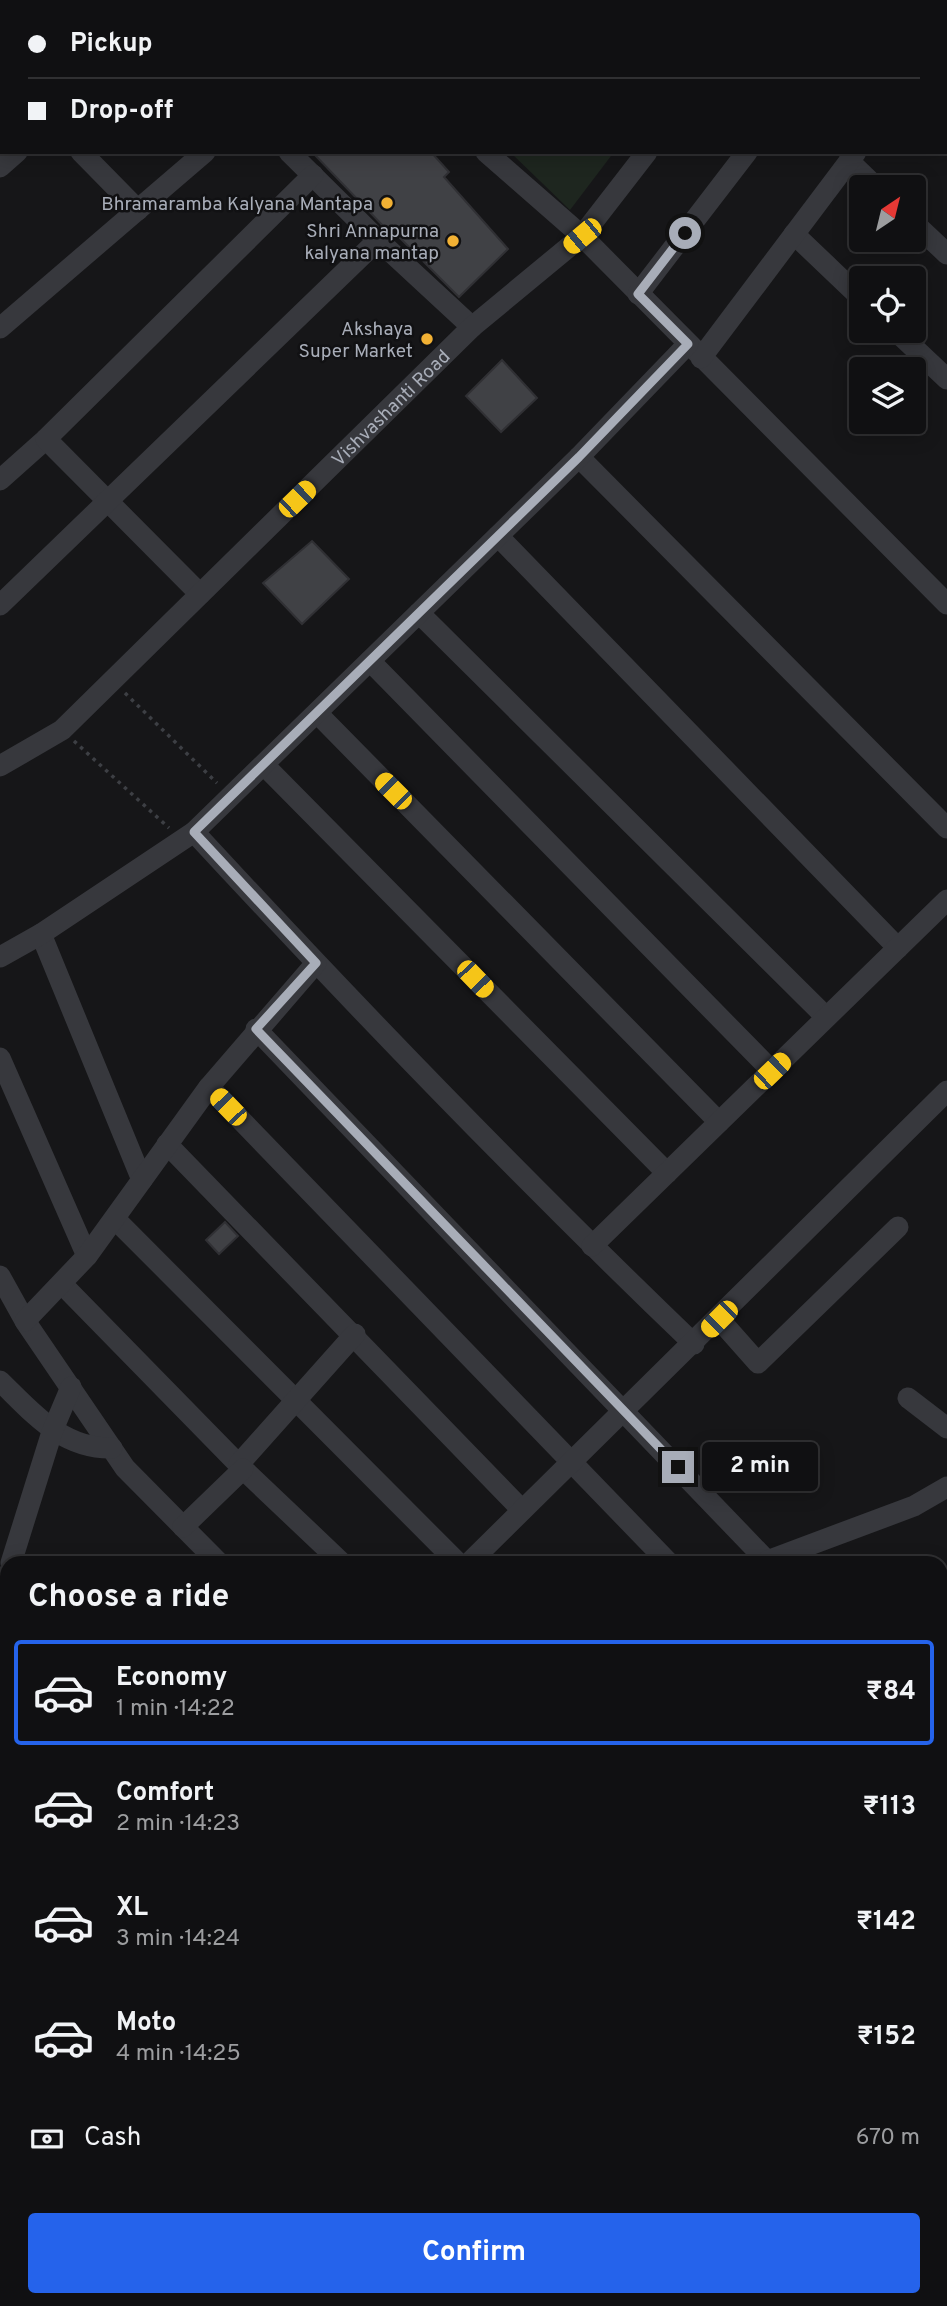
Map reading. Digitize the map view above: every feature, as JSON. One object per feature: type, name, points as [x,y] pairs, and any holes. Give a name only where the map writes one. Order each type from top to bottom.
[{"type":"street","points":[[0,167],[15,154]]},
{"type":"street","points":[[83,154],[138,210]]},
{"type":"street","points":[[0,328],[203,154]]},
{"type":"street","points":[[291,154],[472,327]]},
{"type":"street","points":[[488,154],[582,236],[947,604]]},
{"type":"street","name":"Vishvashanti Road","points":[[0,766],[62,730],[472,327],[582,236],[645,154]]},
{"type":"street","points":[[638,294],[745,154]]},
{"type":"street","points":[[0,957],[41,934],[188,836],[579,457],[695,351],[794,234],[852,157],[866,175]]},
{"type":"street","points":[[0,480],[46,439],[313,175]]},
{"type":"street","points":[[794,234],[849,287]]},
{"type":"street","points":[[926,234],[947,254]]},
{"type":"street","points":[[0,605],[378,240]]},
{"type":"street","points":[[909,343],[947,379]]},
{"type":"street","points":[[46,439],[200,594]]},
{"type":"street","points":[[579,457],[947,828]]},
{"type":"street","points":[[498,536],[898,948]]},
{"type":"street","points":[[419,613],[826,1017]]},
{"type":"street","points":[[370,661],[772,1071]]},
{"type":"street","points":[[317,713],[719,1122]]},
{"type":"street","points":[[264,765],[667,1173]]},
{"type":"street","points":[[188,836],[592,1246],[694,1344]]},
{"type":"street","points":[[592,1246],[947,900]]},
{"type":"street","points":[[41,934],[142,1180]]},
{"type":"street","points":[[25,1321],[87,1256],[209,1087],[256,1029],[316,963]]},
{"type":"street","points":[[256,1029],[762,1556]]},
{"type":"street","points":[[0,1058],[87,1256]]},
{"type":"street","points":[[209,1087],[662,1556]]},
{"type":"street","points":[[476,1556],[694,1344],[947,1091]]},
{"type":"street","points":[[167,1144],[355,1334],[522,1510]]},
{"type":"street","points":[[115,1219],[451,1556]]},
{"type":"street","points":[[719,1319],[758,1363],[898,1227]]},
{"type":"street","points":[[0,1276],[25,1321],[125,1468],[212,1556]]},
{"type":"street","points":[[62,1284],[241,1467],[335,1556]]},
{"type":"street","points":[[183,1527],[241,1467],[355,1334]]},
{"type":"street","points":[[0,1381],[52,1432],[86,1447],[112,1448]]},
{"type":"street","points":[[13,1556],[52,1432],[71,1387]]},
{"type":"street","points":[[908,1398],[947,1428]]},
{"type":"street","points":[[784,1556],[914,1506],[947,1487]]},
{"type":"path","points":[[112,681],[231,797]]},
{"type":"path","points":[[62,730],[188,836]]},
{"type":"shaded area","points":[[512,154],[612,154],[570,210]]},
{"type":"building","points":[[314,154],[433,154],[449,172],[444,177],[508,249],[459,297],[390,228],[387,230]]},
{"type":"building","points":[[502,360],[537,398],[501,432],[466,396]]},
{"type":"building","points":[[312,541],[349,579],[302,624],[263,583]]},
{"type":"building","points":[[225,1222],[238,1236],[219,1254],[206,1240]]},
{"type":"place","name":"Bhramaramba Kalyana Mantapa","points":[[387,203]]},
{"type":"place","name":"Shri Annapurna kalyana mantap","points":[[453,241]]},
{"type":"place","name":"Akshaya Super Market","points":[[427,339]]},
{"type":"route","points":[[678,1467],[256,1029],[316,963],[194,832],[579,457],[688,344],[638,294],[685,233]]}]
